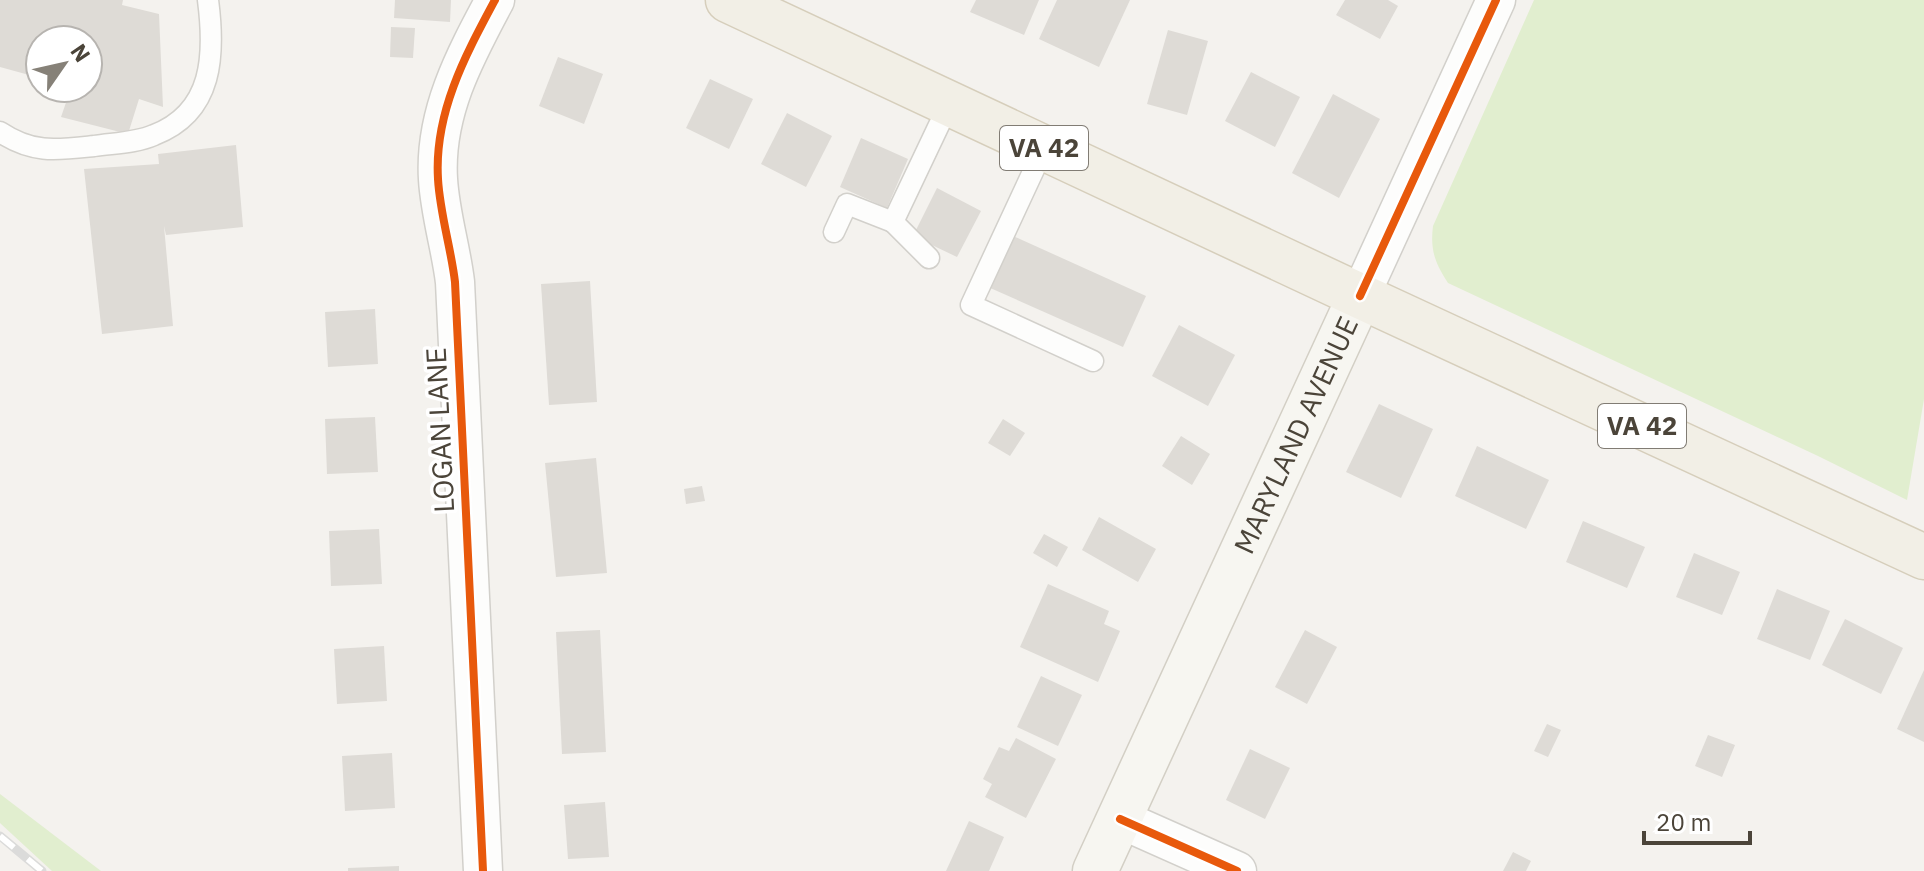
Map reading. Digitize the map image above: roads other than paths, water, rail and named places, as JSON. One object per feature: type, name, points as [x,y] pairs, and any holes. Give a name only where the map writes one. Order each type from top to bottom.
[{"type":"main road","name":"VA 42","points":[[728,0],[1924,557]]},
{"type":"main road","name":"MARYLAND AVENUE","points":[[1095,871],[1360,296]]},
{"type":"street","name":"LOGAN LANE","points":[[483,871],[455,282],[442,212],[437,160],[443,120],[454,83],[495,0]]},
{"type":"street","name":"MARYLAND AVENUE","points":[[1360,296],[1496,0]]},
{"type":"street","points":[[1120,819],[1237,871]]},
{"type":"lane","points":[[0,132],[40,149],[84,147],[144,138],[169,128],[193,106],[208,76],[211,44],[208,0]]},
{"type":"lane","points":[[893,222],[949,104]]},
{"type":"lane","points":[[1044,148],[971,305],[1093,361]]},
{"type":"lane","points":[[834,232],[847,204],[893,222],[929,258]]},
{"type":"railway","points":[[0,836],[42,871]]}]
